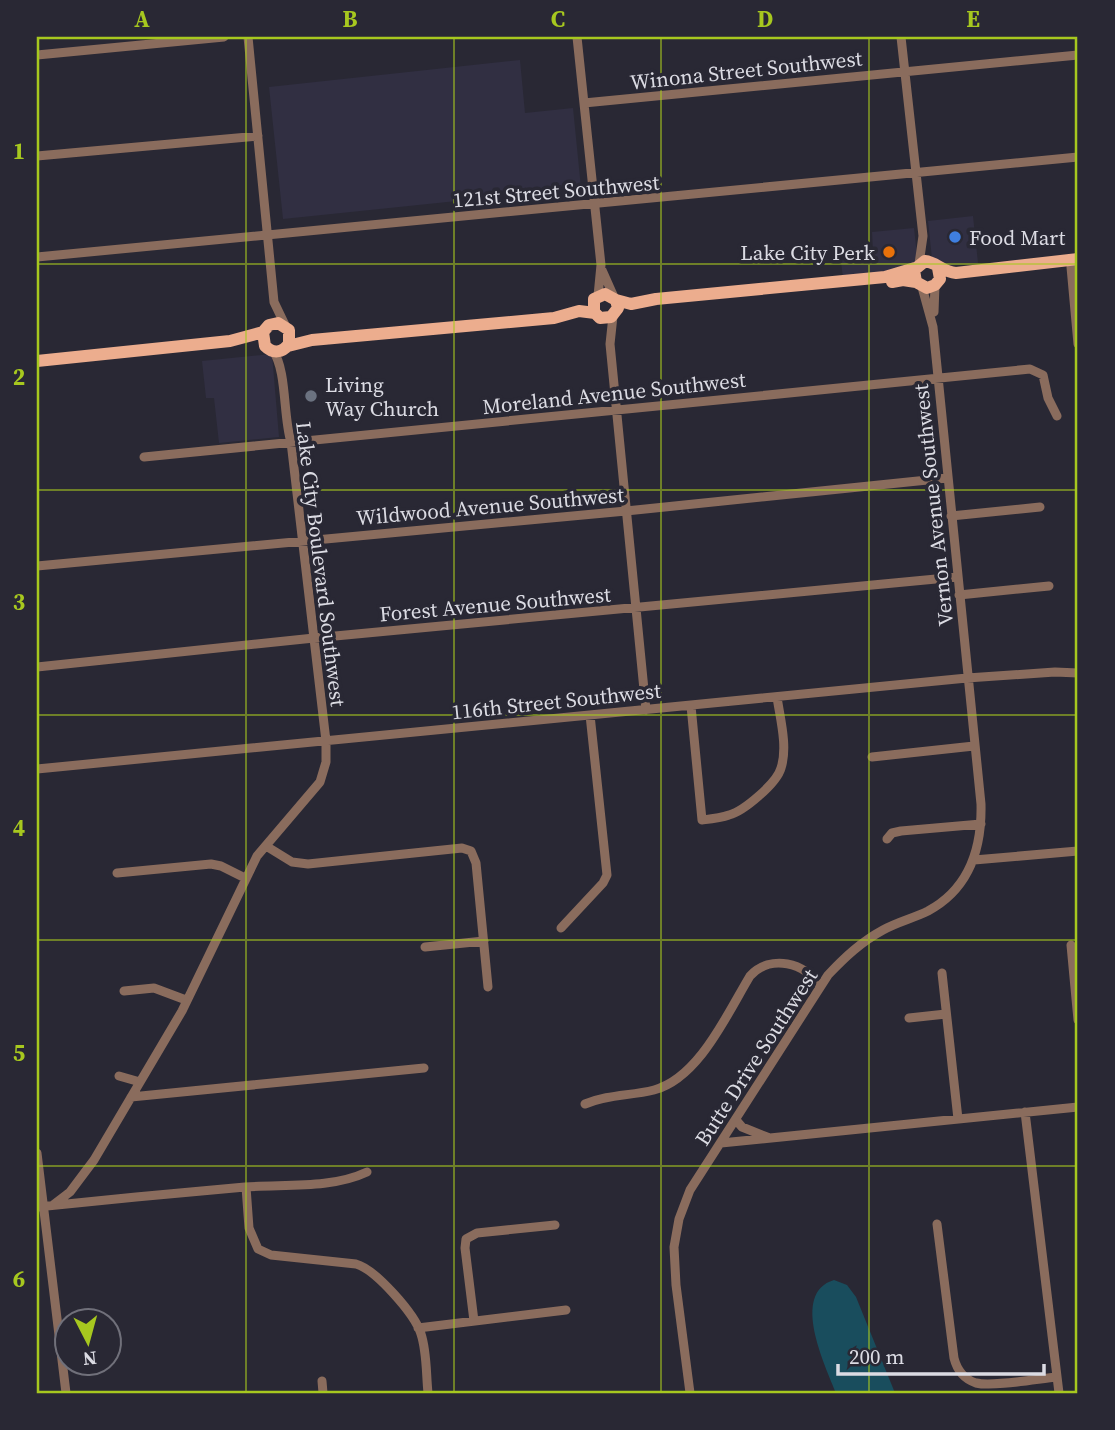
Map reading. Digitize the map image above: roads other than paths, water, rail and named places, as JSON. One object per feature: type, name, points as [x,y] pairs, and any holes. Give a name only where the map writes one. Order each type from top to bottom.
[{"type":"main road","points":[[37,360],[230,341],[264,330],[273,324],[306,335],[564,309],[606,293],[635,304],[667,298],[885,277],[925,261],[960,273],[1076,264]]},
{"type":"main road","points":[[37,369],[216,350],[251,343],[269,349],[312,341],[554,318],[579,311],[605,316],[645,308],[881,286],[897,280],[928,284],[1076,264]]},
{"type":"main road","points":[[928,284],[940,274],[936,265]]},
{"type":"main road","points":[[917,266],[913,274],[928,284]]},
{"type":"main road","points":[[596,298],[593,308],[605,316]]},
{"type":"main road","points":[[605,316],[618,308],[615,298]]},
{"type":"main road","points":[[287,328],[291,340],[287,347]]},
{"type":"main road","points":[[264,330],[263,342],[269,349]]},
{"type":"street","points":[[37,55],[224,37]]},
{"type":"street","points":[[248,37],[274,302],[287,328]]},
{"type":"street","points":[[577,37],[601,265],[596,298]]},
{"type":"street","points":[[901,37],[923,236],[917,266]]},
{"type":"street","name":"Winona Street Southwest","points":[[584,103],[1078,55]]},
{"type":"street","points":[[37,156],[258,136]]},
{"type":"street","name":"121st Street Southwest","points":[[37,257],[1078,157]]},
{"type":"street","points":[[923,236],[936,265]]},
{"type":"street","points":[[1076,264],[1078,344]]},
{"type":"street","points":[[601,265],[615,298]]},
{"type":"street","name":"Vernon Avenue Southwest","points":[[928,284],[967,678]]},
{"type":"street","points":[[264,330],[274,302]]},
{"type":"street","points":[[605,316],[646,710]]},
{"type":"street","name":"Lake City Boulevard Southwest","points":[[266,846],[320,782],[324,770],[326,741],[291,442],[286,428],[280,363],[287,347]]},
{"type":"street","name":"Lake City Boulevard Southwest","points":[[269,349],[280,363]]},
{"type":"street","name":"Moreland Avenue Southwest","points":[[144,457],[1030,369],[1038,370],[1043,375],[1048,398],[1058,415]]},
{"type":"street","name":"Wildwood Avenue Southwest","points":[[37,566],[947,478]]},
{"type":"street","points":[[951,516],[1040,507]]},
{"type":"street","name":"Forest Avenue Southwest","points":[[37,667],[314,638],[957,578]]},
{"type":"street","points":[[959,595],[1049,586]]},
{"type":"street","name":"116th Street Southwest","points":[[37,769],[967,678],[1078,673]]},
{"type":"street","name":"Butte Drive Southwest","points":[[690,1393],[676,1285],[675,1237],[690,1190],[820,987],[844,959],[885,929],[928,911],[947,897],[960,883],[974,860],[981,824],[967,678]]},
{"type":"street","points":[[691,706],[702,820],[737,812],[779,773],[782,767],[782,745],[777,697]]},
{"type":"street","points":[[561,928],[607,875],[590,715]]},
{"type":"street","points":[[872,757],[975,746]]},
{"type":"street","points":[[887,839],[892,833],[901,831],[981,824]]},
{"type":"street","points":[[53,1205],[79,1181],[131,1097],[181,1011],[245,878],[266,846],[292,862],[308,864],[462,848],[471,851],[476,863],[488,987]]},
{"type":"street","points":[[974,860],[1078,851]]},
{"type":"street","points":[[117,873],[211,864],[245,878]]},
{"type":"street","points":[[425,947],[484,941]]},
{"type":"street","points":[[1071,945],[1078,1020]]},
{"type":"street","points":[[585,1104],[608,1096],[655,1090],[682,1077],[701,1056],[750,976],[760,967],[773,964],[796,965],[813,977],[820,987]]},
{"type":"street","points":[[942,973],[958,1119]]},
{"type":"street","points":[[124,991],[154,988],[186,1000]]},
{"type":"street","points":[[909,1018],[946,1014]]},
{"type":"street","points":[[131,1097],[424,1069]]},
{"type":"street","points":[[119,1076],[139,1082]]},
{"type":"street","points":[[721,1143],[1078,1107]]},
{"type":"street","points":[[1025,1112],[1059,1393]]},
{"type":"street","points":[[736,1120],[742,1127],[768,1138]]},
{"type":"street","points":[[37,1153],[40,1207],[66,1393]]},
{"type":"street","points":[[40,1207],[246,1187],[330,1182],[354,1178],[367,1172]]},
{"type":"street","points":[[246,1187],[250,1228],[258,1249],[271,1255],[364,1266],[382,1281],[421,1335],[428,1393]]},
{"type":"street","points":[[937,1224],[954,1359],[959,1371],[969,1380],[985,1384],[1057,1377]]},
{"type":"street","points":[[474,1321],[465,1248],[468,1237],[477,1233],[555,1225]]},
{"type":"street","points":[[418,1328],[566,1310]]},
{"type":"street","points":[[322,1381],[323,1393]]},
{"type":"water","points":[[834,1280],[847,1285],[856,1297],[895,1393],[836,1393],[819,1348],[812,1314],[814,1299],[821,1287]]},
{"type":"place","name":"Food Mart","points":[[955,237]]},
{"type":"place","name":"Lake City Perk","points":[[889,252]]},
{"type":"place","name":"Living Way Church","points":[[311,396]]}]
